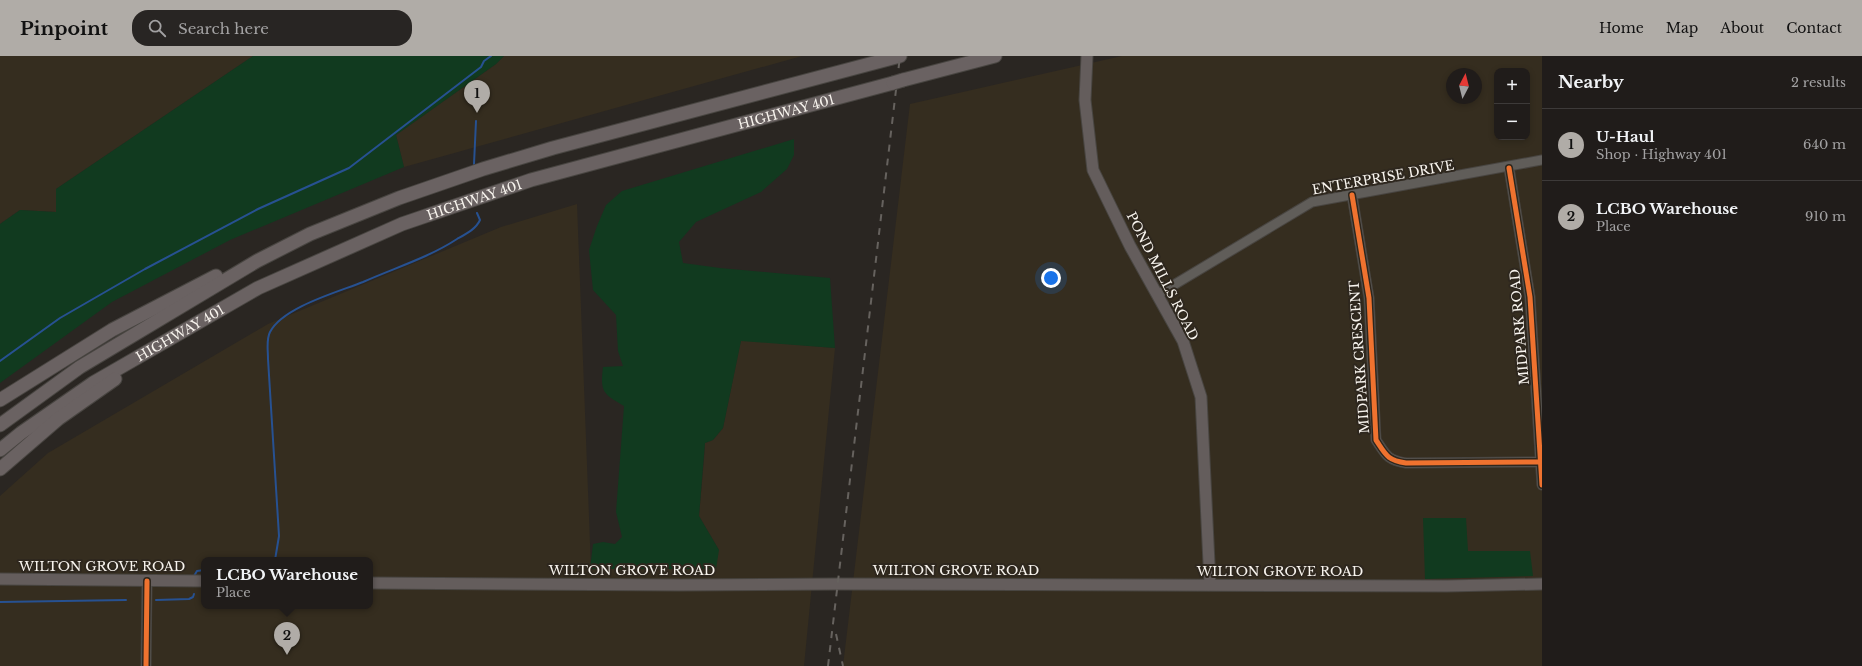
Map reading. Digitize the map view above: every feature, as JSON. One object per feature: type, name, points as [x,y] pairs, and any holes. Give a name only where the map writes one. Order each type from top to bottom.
[{"type":"highway","name":"HIGHWAY 401","points":[[0,450],[21,433],[93,383],[258,288],[402,224],[531,180],[995,56]]},
{"type":"highway","name":"HIGHWAY 401","points":[[0,425],[80,367],[257,261],[310,234],[392,200],[483,169],[553,148],[896,57]]},
{"type":"highway","points":[[0,400],[112,330],[228,269],[257,261]]},
{"type":"highway","points":[[0,469],[58,419],[136,365],[146,352]]},
{"type":"main road","name":"POND MILLS ROAD","points":[[1087,56],[1085,100],[1094,170],[1130,246],[1183,341],[1200,397],[1210,584]]},
{"type":"main road","name":"WILTON GROVE ROAD","points":[[0,580],[201,581]]},
{"type":"main road","name":"WILTON GROVE ROAD","points":[[373,583],[679,585],[1210,584],[1447,586],[1542,584]]},
{"type":"street","name":"ENTERPRISE DRIVE","points":[[1157,295],[1312,202],[1509,168],[1542,160]]},
{"type":"street","name":"MIDPARK ROAD","points":[[1509,168],[1530,297],[1542,484]]},
{"type":"street","name":"MIDPARK CRESCENT","points":[[1352,195],[1368,298],[1376,440],[1393,461],[1406,463],[1540,462]]},
{"type":"street","points":[[146,666],[147,581]]},
{"type":"shaded area","points":[[0,56],[253,56],[56,189],[56,212],[20,210],[0,224]]},
{"type":"shaded area","points":[[504,56],[802,56],[404,167],[396,135],[496,64]]},
{"type":"shaded area","points":[[1122,56],[1542,56],[1542,666],[843,666],[910,104]]},
{"type":"shaded area","points":[[577,204],[591,569],[719,550],[699,516],[705,443],[713,440],[723,428],[741,340],[835,348],[804,666],[0,666],[0,496],[48,453],[268,324],[501,227]]},
{"type":"green space","points":[[253,56],[504,56],[496,64],[396,135],[404,167],[230,240],[112,302],[0,383],[0,224],[20,210],[56,212],[56,189]]},
{"type":"green space","points":[[794,139],[794,155],[787,169],[761,192],[696,222],[679,242],[683,263],[720,268],[830,278],[835,348],[741,341],[723,428],[713,440],[705,443],[699,516],[719,550],[716,569],[590,569],[593,544],[603,542],[615,544],[622,537],[616,512],[624,406],[607,395],[604,391],[602,382],[603,367],[623,366],[618,351],[616,315],[593,290],[589,250],[606,205],[622,191]]},
{"type":"green space","points":[[1423,518],[1466,518],[1468,551],[1530,551],[1533,576],[1425,579]]},
{"type":"waterway","points":[[0,361],[60,318],[145,269],[258,209],[349,168],[481,67],[484,61],[491,56]]},
{"type":"waterway","points":[[474,164],[476,121]]},
{"type":"waterway","points":[[276,557],[279,536],[268,359],[268,341],[270,332],[286,315],[312,301],[363,282],[446,246],[476,226],[480,220],[477,213]]},
{"type":"waterway","points":[[194,576],[197,571],[201,570]]},
{"type":"waterway","points":[[156,600],[189,599],[193,597],[194,594]]},
{"type":"waterway","points":[[0,602],[126,600]]},
{"type":"railway","points":[[828,666],[900,56]]},
{"type":"railway","points":[[836,634],[843,666]]},
{"type":"cycle path","points":[[1509,168],[1530,297],[1542,485]]},
{"type":"cycle path","points":[[1352,195],[1369,298],[1376,440],[1382,450],[1391,458],[1406,463],[1540,462]]},
{"type":"cycle path","points":[[146,666],[147,581]]},
{"type":"place","name":"U-Haul","points":[[477,113]]},
{"type":"place","name":"LCBO Warehouse","points":[[287,655]]}]
